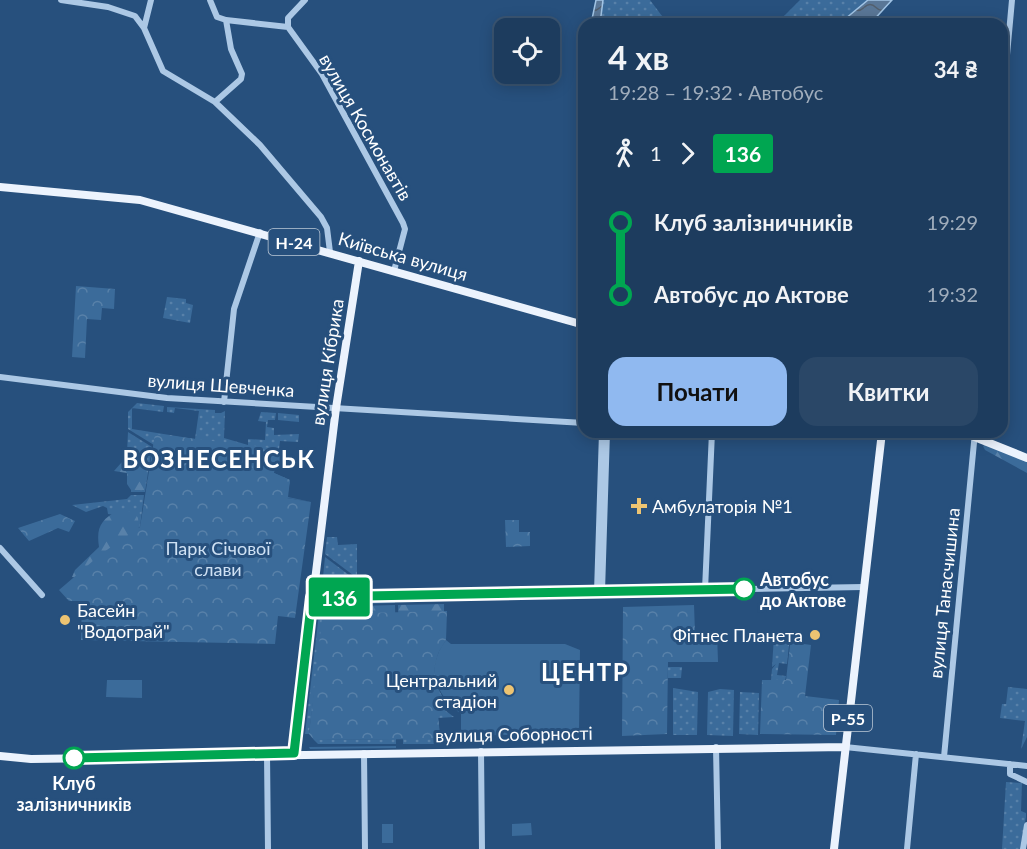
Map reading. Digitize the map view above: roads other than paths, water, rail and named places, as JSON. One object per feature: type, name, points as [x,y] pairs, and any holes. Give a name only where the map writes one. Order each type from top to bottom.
[{"type":"main road","name":"Київська вулиця","points":[[0,187],[140,200],[578,323]]},
{"type":"main road","name":"вулиця Кібрика","points":[[294,753],[336,408],[359,261]]},
{"type":"main road","name":"Р-55","points":[[834,849],[881,438]]},
{"type":"main road","points":[[984,438],[1027,458]]},
{"type":"main road","name":"вулиця Соборності","points":[[0,756],[32,759],[294,753],[845,747]]},
{"type":"street","points":[[61,0],[108,3],[135,16],[144,28],[163,71],[215,102],[260,145],[321,217],[327,228],[330,252]]},
{"type":"street","points":[[144,28],[152,0]]},
{"type":"street","points":[[210,0],[217,17],[288,27],[288,18],[305,0]]},
{"type":"street","points":[[1008,44],[1012,0]]},
{"type":"street","points":[[215,102],[241,79],[242,74],[231,49],[226,20]]},
{"type":"street","name":"вулиця Космонавтів","points":[[288,27],[322,74],[403,223],[405,229],[393,272]]},
{"type":"street","points":[[224,402],[234,309],[260,232]]},
{"type":"street","name":"вулиця Шевченка","points":[[0,376],[167,398],[578,423]]},
{"type":"street","points":[[599,592],[602,438]]},
{"type":"street","points":[[599,592],[607,438]]},
{"type":"street","points":[[705,590],[712,438]]},
{"type":"street","name":"вулиця Танасчишина","points":[[944,757],[975,438]]},
{"type":"street","points":[[0,548],[42,595]]},
{"type":"street","points":[[312,597],[863,587]]},
{"type":"street","points":[[716,747],[718,849]]},
{"type":"street","name":"вулиця Соборності","points":[[845,747],[1027,766]]},
{"type":"street","points":[[481,751],[483,849]]},
{"type":"street","points":[[364,753],[365,849]]},
{"type":"street","points":[[267,754],[268,849]]},
{"type":"street","points":[[907,849],[916,754]]},
{"type":"street","points":[[1010,764],[1010,774],[1027,782]]},
{"type":"street","points":[[1023,849],[1027,825]]},
{"type":"water","points":[[596,0],[603,0],[601,18],[592,18]]},
{"type":"water","points":[[868,0],[892,0],[876,18],[846,18]]},
{"type":"place","name":"Амбулаторія №1","points":[[639,506]]},
{"type":"place","name":"Автобус до Актове","points":[[744,589]]},
{"type":"place","name":"Басейн \"Водограй\"","points":[[65,620]]},
{"type":"place","name":"Фітнес Планета","points":[[815,635]]},
{"type":"place","name":"Центральний стадіон","points":[[509,690]]},
{"type":"place","name":"Клуб залізничників","points":[[74,758]]},
{"type":"district","name":"ВОЗНЕСЕНСЬК","points":[[219,458]]},
{"type":"district","name":"ЦЕНТР","points":[[585,671]]},
{"type":"park label","name":"Парк Січової слави","points":[[218,558]]}]
